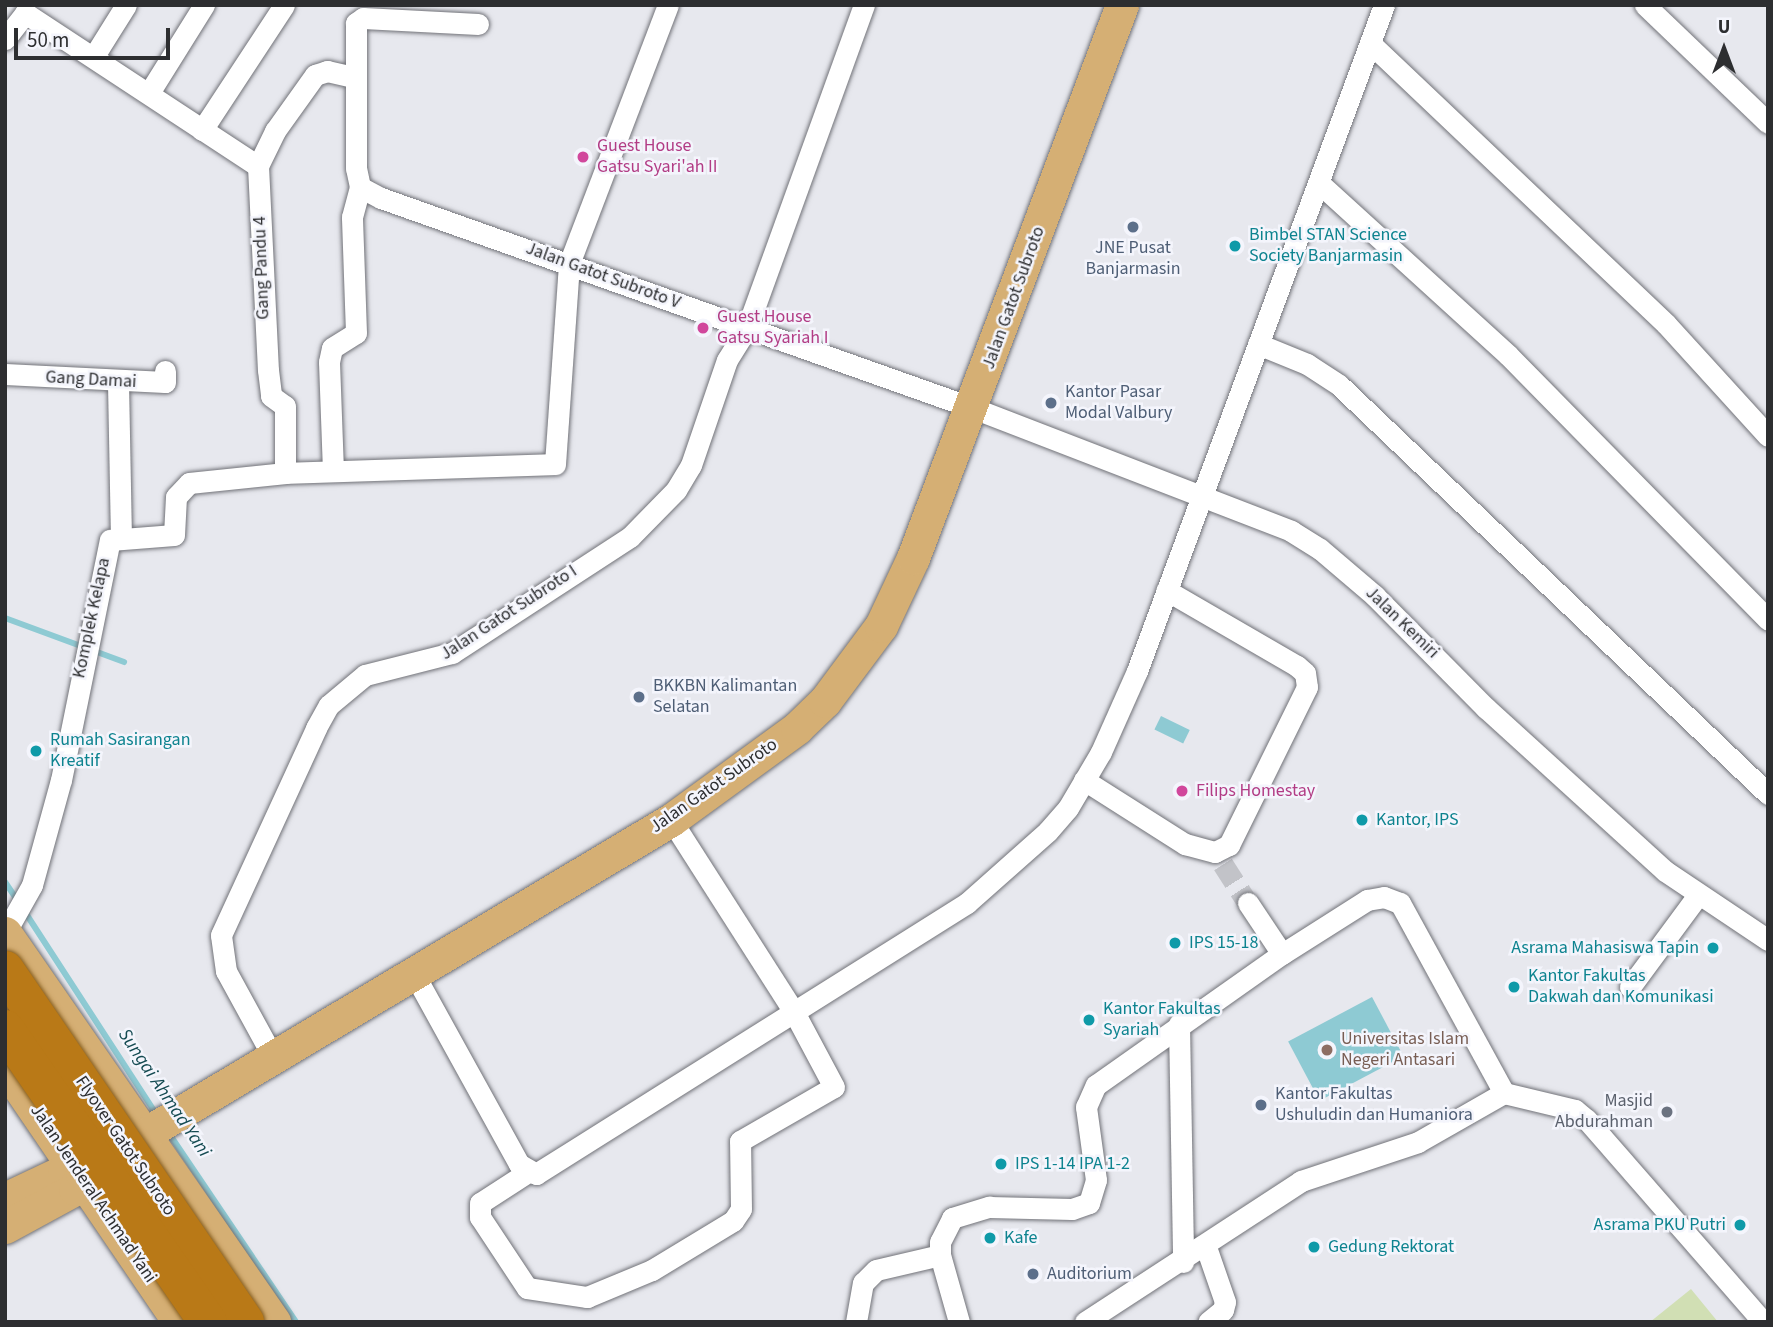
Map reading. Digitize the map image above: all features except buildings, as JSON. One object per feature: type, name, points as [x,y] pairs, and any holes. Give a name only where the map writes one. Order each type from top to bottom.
[{"type":"highway","name":"Flyover Gatot Subroto","points":[[5,970],[245,1322]]},
{"type":"highway","name":"Flyover Gatot Subroto","points":[[5,1029],[208,1322]]},
{"type":"main road","name":"Jalan Gatot Subroto","points":[[64,1181],[671,820],[797,728],[849,671],[881,626],[973,408],[1122,5]]},
{"type":"main road","points":[[5,1057],[47,1088],[69,1086],[74,1080],[76,1059],[55,1007],[13,920]]},
{"type":"main road","points":[[55,1007],[166,1121],[228,1254],[274,1322]]},
{"type":"main road","name":"Jalan Jenderal Achmad Yani","points":[[5,1067],[64,1181],[171,1310]]},
{"type":"main road","points":[[5,1199],[64,1181]]},
{"type":"main road","points":[[5,1227],[64,1181]]},
{"type":"main road","points":[[171,1310],[156,1249],[165,1233],[183,1229],[228,1254]]},
{"type":"street","points":[[94,56],[126,5]]},
{"type":"street","points":[[149,93],[204,5]]},
{"type":"street","points":[[202,130],[284,5]]},
{"type":"street","points":[[285,473],[555,464],[569,264],[668,5]]},
{"type":"street","name":"Jalan Gatot Subroto I","points":[[273,1057],[226,971],[221,935],[329,705],[365,674],[452,653],[640,528],[660,510],[691,466],[727,360],[747,328],[864,5]]},
{"type":"street","points":[[671,820],[794,1012],[834,1087],[740,1141],[738,1216],[664,1263],[587,1297],[527,1288],[478,1210],[480,1203],[528,1172],[547,1170],[794,1012],[990,886],[1048,831],[1084,780],[1136,671],[1384,5]]},
{"type":"street","points":[[1645,5],[1768,123]]},
{"type":"street","points":[[5,39],[23,9],[258,166],[275,131],[315,75],[327,71],[354,77]]},
{"type":"street","points":[[332,471],[329,362],[332,348],[356,333],[352,217],[358,183],[354,30],[359,19],[478,24]]},
{"type":"street","points":[[1370,43],[1666,324],[1768,436]]},
{"type":"street","name":"Gang Pandu 4","points":[[258,166],[268,370],[271,396],[285,406],[285,473]]},
{"type":"street","name":"Jalan Gatot Subroto V","points":[[358,183],[380,198],[973,408]]},
{"type":"street","points":[[1319,183],[1508,355],[1768,620]]},
{"type":"street","points":[[1258,344],[1307,363],[1339,385],[1768,793]]},
{"type":"street","name":"Gang Damai","points":[[5,374],[118,383],[165,382],[164,371]]},
{"type":"street","points":[[118,383],[121,537]]},
{"type":"street","name":"Jalan Kemiri","points":[[973,408],[1267,519],[1320,549],[1421,639],[1576,793],[1698,895],[1768,940]]},
{"type":"street","name":"Komplek Kelapa","points":[[13,920],[61,780],[82,660],[110,540],[121,537],[174,535],[176,497],[189,483],[285,473]]},
{"type":"street","points":[[1084,780],[1185,844],[1219,858],[1228,845],[1308,680],[1297,666],[1166,590]]},
{"type":"street","points":[[1630,987],[1698,895]]},
{"type":"street","points":[[959,1322],[940,1255],[943,1232],[963,1212],[989,1207],[1072,1209],[1093,1199],[1088,1096],[1096,1085],[1179,1024],[1367,900],[1392,898],[1400,903],[1442,973],[1504,1093]]},
{"type":"street","points":[[1248,903],[1282,954]]},
{"type":"street","points":[[413,972],[519,1164],[528,1172]]},
{"type":"street","points":[[1179,1024],[1183,1262]]},
{"type":"street","points":[[1085,1322],[1206,1247],[1301,1181],[1418,1142],[1504,1093],[1576,1110],[1763,1322]]},
{"type":"street","points":[[1206,1247],[1225,1302],[1223,1310],[1208,1322]]},
{"type":"street","points":[[856,1322],[863,1283],[876,1270],[940,1255]]},
{"type":"green space","points":[[1691,1289],[1718,1322],[1650,1322]]},
{"type":"water","points":[[1161,716],[1190,730],[1183,744],[1154,729]]},
{"type":"water","points":[[1372,997],[1403,1056],[1320,1101],[1288,1042]]},
{"type":"waterway","points":[[5,618],[124,662]]},
{"type":"waterway","name":"Sungai Ahmad Yani","points":[[5,882],[17,900]]},
{"type":"waterway","name":"Sungai Ahmad Yani","points":[[23,909],[156,1114]]},
{"type":"waterway","name":"Sungai Ahmad Yani","points":[[168,1132],[296,1322]]},
{"type":"tunnel","points":[[1223,864],[1248,903]]},
{"type":"place","name":"Guest House Gatsu Syari'ah II","points":[[583,157]]},
{"type":"place","name":"JNE Pusat Banjarmasin","points":[[1133,227]]},
{"type":"place","name":"Bimbel STAN Science Society Banjarmasin","points":[[1235,246]]},
{"type":"place","name":"Guest House Gatsu Syariah I","points":[[703,328]]},
{"type":"place","name":"Kantor Pasar Modal Valbury","points":[[1051,403]]},
{"type":"place","name":"BKKBN Kalimantan Selatan","points":[[639,697]]},
{"type":"place","name":"Rumah Sasirangan Kreatif","points":[[36,751]]},
{"type":"place","name":"Filips Homestay","points":[[1182,791]]},
{"type":"place","name":"Kantor, IPS","points":[[1362,820]]},
{"type":"place","name":"IPS 15-18","points":[[1175,943]]},
{"type":"place","name":"Asrama Mahasiswa Tapin","points":[[1713,948]]},
{"type":"place","name":"Kantor Fakultas Dakwah dan Komunikasi","points":[[1514,987]]},
{"type":"place","name":"Kantor Fakultas Syariah","points":[[1089,1020]]},
{"type":"place","name":"Universitas Islam Negeri Antasari","points":[[1327,1050]]},
{"type":"place","name":"Kantor Fakultas Ushuludin dan Humaniora","points":[[1261,1105]]},
{"type":"place","name":"Masjid Abdurahman","points":[[1667,1112]]},
{"type":"place","name":"IPS 1-14 IPA 1-2","points":[[1001,1164]]},
{"type":"place","name":"Asrama PKU Putri","points":[[1740,1225]]},
{"type":"place","name":"Kafe","points":[[990,1238]]},
{"type":"place","name":"Gedung Rektorat","points":[[1314,1247]]},
{"type":"place","name":"Auditorium","points":[[1033,1274]]}]
